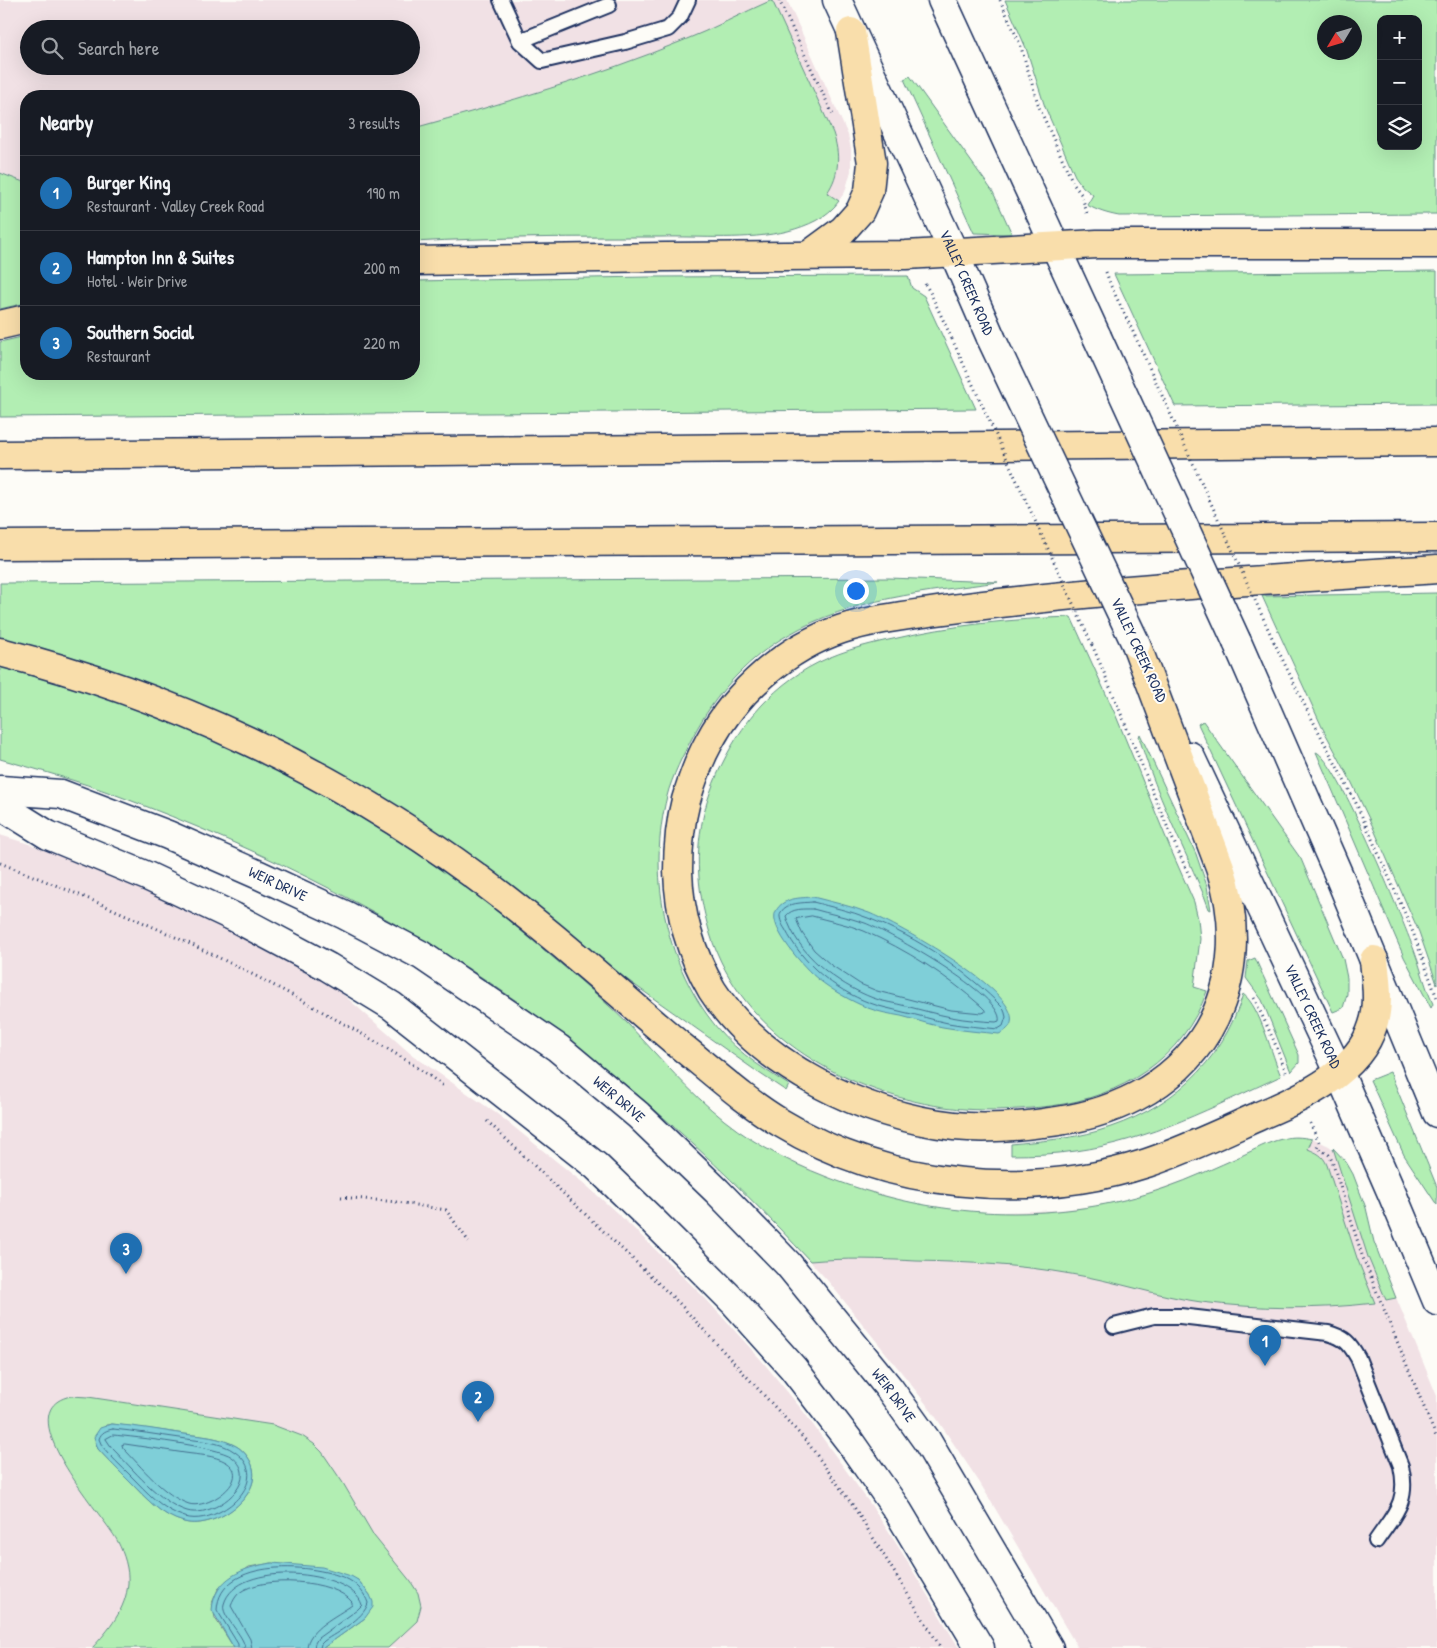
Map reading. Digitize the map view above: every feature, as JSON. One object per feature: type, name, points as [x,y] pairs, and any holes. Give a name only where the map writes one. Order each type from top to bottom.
[{"type":"highway","points":[[809,255],[843,230],[860,211],[870,191],[872,163],[851,32]]},
{"type":"highway","points":[[420,261],[906,255],[1055,248],[1097,244],[1437,244]]},
{"type":"highway","points":[[0,325],[20,320]]},
{"type":"highway","points":[[0,455],[1437,442]]},
{"type":"highway","points":[[0,545],[1437,537]]},
{"type":"highway","points":[[1136,644],[1226,885],[1229,900],[1232,943],[1231,968],[1227,985],[1213,1021],[1203,1038],[1183,1063],[1161,1082],[1132,1100],[1095,1114],[1023,1126],[956,1126],[897,1115],[868,1106],[820,1083],[778,1057],[746,1031],[714,993],[697,959],[684,918],[679,887],[678,849],[680,830],[688,794],[708,743],[726,716],[758,680],[792,654],[816,640],[843,628],[910,615],[1059,596],[1253,580],[1437,569]]},
{"type":"highway","points":[[0,652],[38,662],[172,708],[214,725],[285,759],[359,800],[434,846],[501,895],[705,1066],[778,1121],[804,1136],[839,1152],[871,1164],[908,1173],[964,1182],[1000,1184],[1075,1179],[1122,1170],[1168,1156],[1298,1099],[1339,1072],[1361,1048],[1368,1037],[1374,1024],[1377,999],[1374,960]]},
{"type":"street","name":"VALLEY CREEK ROAD","points":[[837,0],[954,253],[991,338],[1339,1072],[1437,1301]]},
{"type":"street","points":[[942,0],[1237,642],[1374,960],[1437,1113]]},
{"type":"street","name":"WEIR DRIVE","points":[[0,790],[61,794],[168,835],[260,875],[344,915],[421,956],[558,1048],[638,1115],[788,1264],[889,1388],[927,1441],[1049,1648]]},
{"type":"street","points":[[0,805],[48,835],[182,892],[234,917],[336,972],[392,1006],[596,1166],[733,1301],[793,1368],[850,1442],[898,1511],[980,1648]]},
{"type":"lane","points":[[501,0],[520,41],[542,61],[625,42],[668,29],[680,17],[688,0]]},
{"type":"lane","points":[[520,41],[609,5]]},
{"type":"lane","points":[[1114,1326],[1154,1316],[1180,1316],[1328,1333],[1345,1339],[1352,1346],[1358,1358],[1401,1466],[1404,1479],[1403,1499],[1376,1541]]},
{"type":"path","points":[[779,0],[837,124]]},
{"type":"path","points":[[1000,0],[1020,44],[1039,107],[1074,185],[1081,194]]},
{"type":"path","points":[[920,282],[929,289],[1092,645],[1120,708],[1174,843],[1191,878]]},
{"type":"path","points":[[1111,286],[1274,642],[1356,803],[1411,927],[1437,998]]},
{"type":"path","points":[[0,863],[78,893],[284,989],[376,1042],[426,1073],[449,1091]]},
{"type":"path","points":[[1227,985],[1249,990],[1254,997],[1262,1011],[1282,1065],[1319,1142],[1317,1147],[1329,1154],[1363,1258],[1437,1439]]},
{"type":"path","points":[[486,1120],[678,1302],[808,1443],[854,1507],[941,1648]]},
{"type":"path","points":[[340,1197],[398,1202],[446,1210],[469,1242]]},
{"type":"shaded area","points":[[0,0],[787,0],[848,135],[851,149],[851,171],[845,192],[829,212],[816,221],[800,227],[767,235],[745,237],[545,238],[420,242],[420,90],[20,90],[20,304],[0,309]]},
{"type":"shaded area","points":[[0,835],[32,845],[160,897],[330,983],[411,1054],[500,1116],[587,1186],[705,1298],[762,1361],[803,1411],[871,1505],[959,1648],[0,1648]]},
{"type":"shaded area","points":[[1296,1137],[1314,1139],[1329,1146],[1350,1167],[1366,1208],[1378,1254],[1437,1396],[1437,1648],[1078,1648],[980,1483],[933,1413],[828,1281],[748,1196],[779,1155],[842,1183],[912,1203],[980,1213],[1060,1210],[1130,1199],[1197,1176],[1274,1141]]},
{"type":"green space","points":[[772,0],[833,133],[837,149],[838,164],[834,179],[827,193],[839,201],[823,217],[788,231],[741,237],[537,238],[420,242],[420,126],[583,78],[694,36]]},
{"type":"green space","points":[[1005,0],[1437,0],[1437,214],[1119,216],[1099,211],[1087,205],[1093,195],[1083,187],[1075,176],[1045,107],[1026,48]]},
{"type":"green space","points":[[910,76],[993,192],[1012,234],[974,233],[904,79]]},
{"type":"green space","points":[[0,173],[20,181],[20,304],[0,309]]},
{"type":"green space","points":[[1437,271],[1437,404],[1175,406],[1114,274]]},
{"type":"green space","points":[[908,276],[912,288],[924,296],[976,409],[0,417],[0,342],[20,337],[20,380],[420,380],[420,281],[648,277]]},
{"type":"green space","points":[[889,578],[998,582],[917,593],[863,605],[812,623],[774,643],[737,675],[706,713],[675,773],[662,818],[659,848],[663,907],[679,964],[692,991],[716,1027],[745,1055],[789,1085],[786,1091],[605,964],[272,738],[206,708],[104,668],[0,638],[0,583]]},
{"type":"green space","points":[[1437,593],[1437,984],[1419,932],[1372,825],[1322,727],[1262,596]]},
{"type":"green space","points":[[1071,617],[1116,716],[1194,902],[1200,939],[1194,987],[1207,991],[1196,1015],[1166,1055],[1146,1071],[1125,1084],[1102,1094],[1051,1106],[998,1110],[944,1107],[905,1099],[867,1087],[830,1070],[797,1049],[766,1024],[741,995],[721,961],[707,923],[700,890],[699,841],[710,793],[726,756],[748,722],[775,692],[808,668],[828,658],[871,644],[959,626],[1026,619]]},
{"type":"green space","points":[[0,666],[118,702],[176,724],[287,776],[394,838],[475,894],[579,979],[621,1017],[711,1109],[737,1130],[781,1156],[843,1183],[882,1195],[922,1204],[963,1210],[1004,1213],[1045,1212],[1085,1208],[1126,1200],[1184,1181],[1277,1140],[1293,1137],[1312,1139],[1308,1149],[1322,1157],[1327,1165],[1357,1258],[1375,1303],[1309,1308],[1244,1306],[1201,1302],[1087,1277],[1013,1266],[876,1259],[810,1261],[714,1164],[647,1103],[540,1018],[491,983],[440,951],[336,892],[282,865],[172,816],[102,790],[0,759]]},
{"type":"green space","points":[[1203,721],[1301,859],[1343,959],[1347,978],[1347,994],[1343,1008],[1333,1012],[1198,724]]},
{"type":"green space","points":[[1140,734],[1196,854],[1207,886],[1211,910],[1155,783],[1139,737]]},
{"type":"green space","points":[[1316,752],[1326,761],[1339,782],[1369,843],[1414,950],[1433,1004],[1431,1008],[1404,957]]},
{"type":"green space","points":[[1255,958],[1299,1055],[1299,1063],[1291,1072],[1262,1000],[1246,978],[1248,961]]},
{"type":"green space","points":[[1243,994],[1255,1009],[1281,1076],[1181,1121],[1130,1139],[1076,1151],[1011,1155],[1011,1144],[1066,1138],[1098,1131],[1147,1111],[1169,1097],[1189,1081],[1206,1063],[1234,1019]]},
{"type":"green space","points":[[1390,1072],[1437,1187],[1437,1205],[1404,1155],[1370,1080]]},
{"type":"green space","points":[[1333,1148],[1346,1162],[1353,1174],[1366,1208],[1374,1242],[1396,1298],[1386,1300],[1368,1257]]},
{"type":"green space","points":[[71,1396],[88,1397],[273,1425],[302,1436],[322,1452],[343,1483],[374,1536],[418,1593],[421,1606],[417,1621],[388,1648],[323,1648],[365,1618],[370,1595],[358,1580],[272,1563],[249,1567],[218,1589],[212,1603],[215,1618],[234,1648],[92,1648],[105,1634],[124,1602],[128,1583],[127,1567],[118,1542],[64,1464],[53,1441],[48,1421],[53,1405]],"holes":[[[112,1424],[210,1437],[224,1441],[236,1446],[247,1456],[253,1469],[253,1482],[247,1494],[238,1505],[225,1514],[197,1523],[176,1519],[161,1511],[148,1500],[98,1449],[95,1442],[106,1425]]]},
{"type":"water","points":[[813,897],[869,913],[935,948],[964,967],[989,987],[1007,1006],[1011,1022],[999,1034],[943,1027],[884,1013],[855,1002],[836,992],[812,974],[797,958],[777,927],[775,918],[779,906],[793,899]]},
{"type":"water","points":[[112,1424],[210,1437],[224,1441],[236,1446],[247,1456],[253,1469],[253,1482],[247,1494],[238,1505],[225,1514],[197,1523],[176,1519],[161,1511],[148,1500],[98,1449],[94,1437],[100,1428]]},
{"type":"water","points":[[272,1563],[322,1567],[351,1576],[358,1580],[370,1595],[373,1607],[365,1618],[323,1648],[234,1648],[212,1610],[218,1590],[224,1582],[241,1571]]},
{"type":"place","name":"Southern Social","points":[[126,1274]]},
{"type":"place","name":"Burger King","points":[[1265,1366]]},
{"type":"place","name":"Hampton Inn & Suites","points":[[478,1422]]}]
